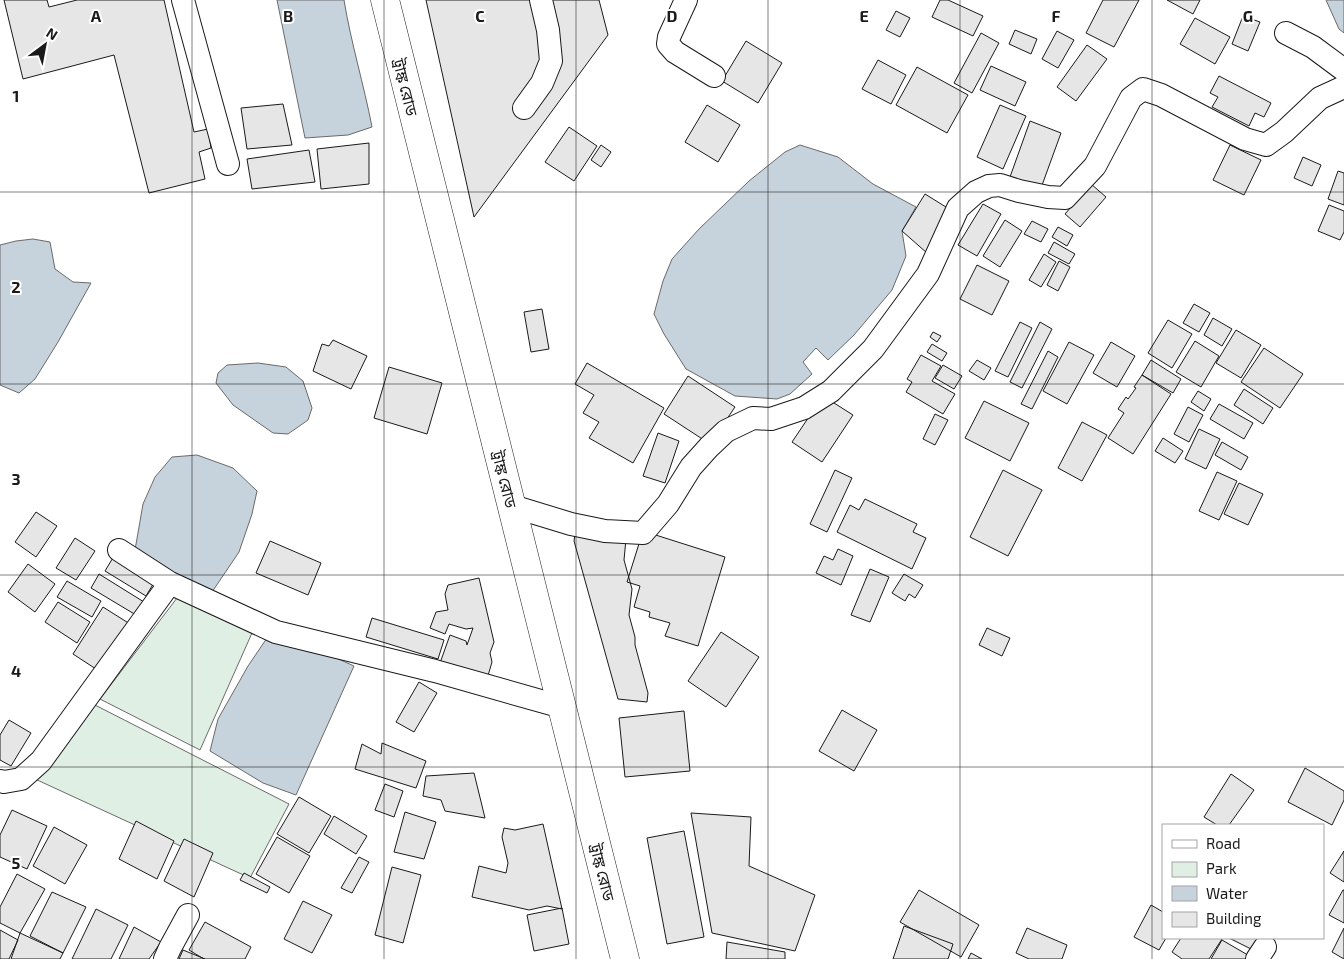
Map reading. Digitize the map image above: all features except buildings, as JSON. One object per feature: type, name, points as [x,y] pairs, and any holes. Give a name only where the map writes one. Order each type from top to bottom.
[{"type":"main road","name":"ট্রাঙ্ক রোড","points":[[385,0],[625,959]]},
{"type":"street","points":[[183,0],[228,164]]},
{"type":"street","points":[[524,108],[542,83],[551,62],[548,30],[541,0]]},
{"type":"street","points":[[686,0],[669,36],[668,44],[674,52],[714,76]]},
{"type":"street","points":[[1286,33],[1313,47],[1344,70]]},
{"type":"street","points":[[512,506],[571,524],[605,531],[644,533],[668,504],[691,467],[726,431],[752,418],[771,419],[804,408],[831,392],[872,349],[928,274],[958,208],[970,197],[989,186],[1000,185],[1048,197],[1065,198],[1095,166],[1131,98],[1143,90],[1161,96],[1245,139],[1266,145],[1284,132],[1320,98],[1344,87]]},
{"type":"street","points":[[119,550],[170,583],[276,632],[435,672],[562,707]]},
{"type":"street","points":[[0,781],[21,779],[41,761],[170,583]]},
{"type":"street","points":[[165,959],[188,915]]},
{"type":"green space","points":[[177,598],[252,633],[200,750],[100,699]]},
{"type":"green space","points":[[93,704],[289,804],[250,878],[35,779]]},
{"type":"water","points":[[277,0],[344,0],[372,127],[348,135],[305,138]]},
{"type":"water","points":[[1326,0],[1344,0],[1344,33],[1339,29]]},
{"type":"water","points":[[800,145],[838,157],[873,184],[916,207],[902,231],[906,256],[892,290],[854,335],[828,360],[816,348],[803,362],[812,374],[790,394],[777,399],[735,396],[686,369],[654,314],[663,281],[672,259],[699,229],[749,181],[785,152]]},
{"type":"water","points":[[33,239],[50,242],[55,269],[73,282],[91,283],[35,379],[19,393],[0,385],[0,245]]},
{"type":"water","points":[[258,363],[286,367],[303,381],[312,408],[308,420],[288,434],[273,433],[233,405],[216,383],[218,373],[227,365]]},
{"type":"water","points":[[197,455],[233,468],[257,491],[252,514],[239,552],[212,592],[200,594],[135,550],[143,504],[155,477],[172,457]]},
{"type":"water","points":[[269,635],[323,652],[354,666],[296,795],[263,783],[210,751],[218,719],[248,666]]}]
